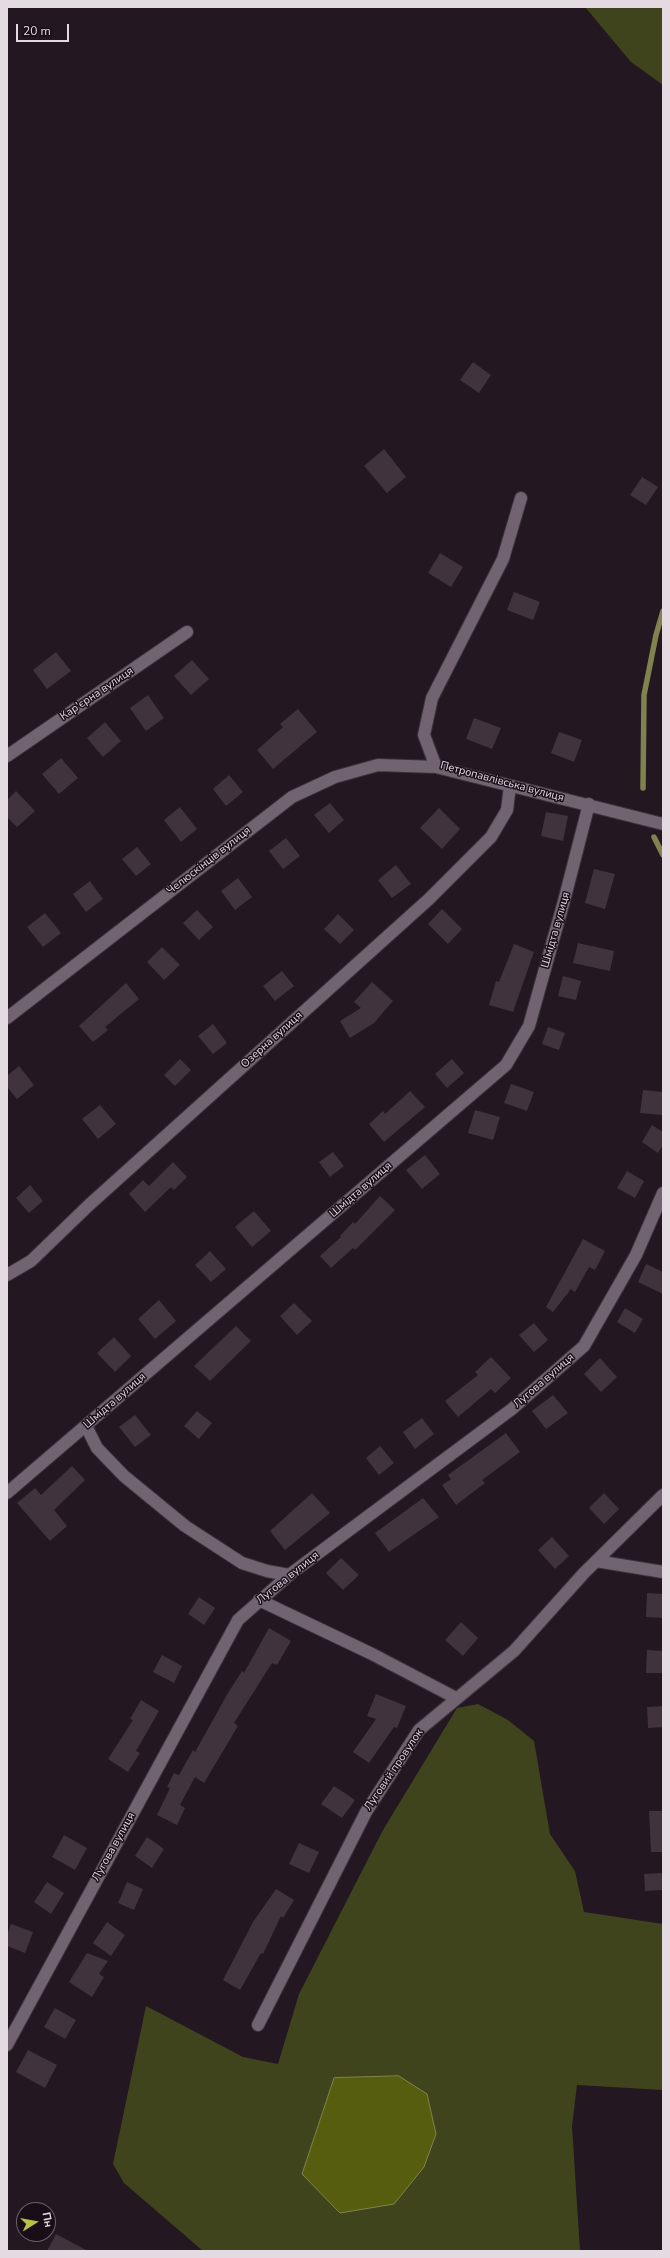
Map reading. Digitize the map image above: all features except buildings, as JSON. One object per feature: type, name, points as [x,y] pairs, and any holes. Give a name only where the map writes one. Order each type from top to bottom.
[{"type":"street","name":"Петропавлівська вулиця","points":[[521,498],[503,559],[432,698],[424,735],[436,767],[589,804],[663,824]]},
{"type":"street","name":"Кар'єрна вулиця","points":[[7,756],[187,632]]},
{"type":"street","name":"Челюскінців вулиця","points":[[7,1018],[292,797],[335,777],[378,765],[436,767]]},
{"type":"street","name":"Озерна вулиця","points":[[7,1275],[31,1261],[95,1200],[429,899],[490,837],[507,810],[510,786]]},
{"type":"street","name":"Шмідта вулиця","points":[[7,1493],[506,1065],[529,1026],[589,804]]},
{"type":"street","name":"Лугова вулиця","points":[[7,2045],[238,1620],[289,1575],[512,1409],[584,1346],[636,1254],[663,1193]]},
{"type":"street","points":[[86,1426],[97,1448],[124,1476],[185,1526],[242,1563],[266,1572],[289,1575]]},
{"type":"street","name":"Луговий провулок","points":[[258,2025],[366,1812],[419,1730],[514,1651],[596,1561],[663,1495]]},
{"type":"street","points":[[596,1561],[663,1572]]},
{"type":"street","points":[[259,1600],[372,1654],[456,1698]]},
{"type":"shaded area","points":[[585,7],[663,7],[663,85],[631,62]]},
{"type":"shaded area","points":[[478,1704],[508,1720],[534,1741],[550,1834],[575,1871],[584,1912],[663,1924],[663,2090],[577,2085],[572,2126],[580,2251],[203,2251],[124,2183],[113,2164],[146,2006],[243,2057],[278,2064],[299,1994],[383,1830],[457,1708]]},
{"type":"shaded area","points":[[399,2076],[427,2094],[436,2134],[424,2167],[394,2204],[340,2213],[302,2174],[334,2078]]},
{"type":"waterway","points":[[643,788],[644,695],[656,635],[663,611]]},
{"type":"waterway","points":[[654,837],[663,855]]}]
